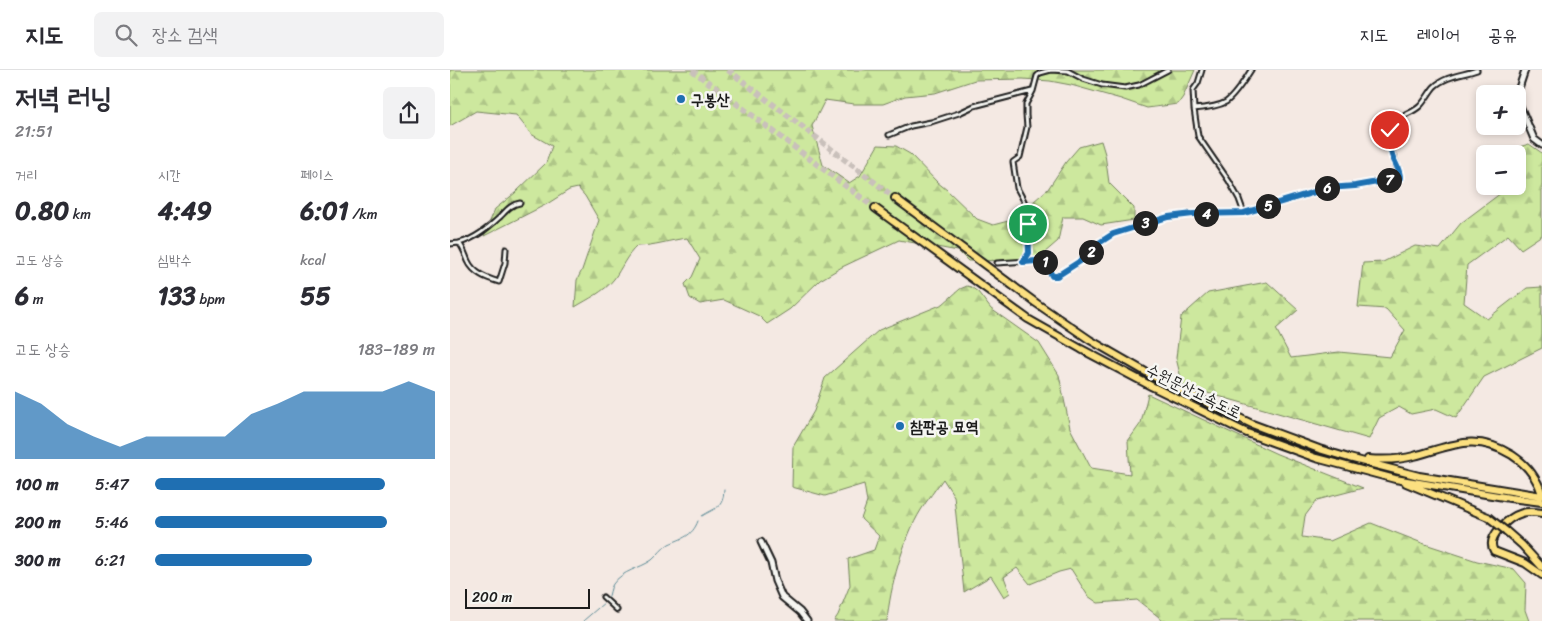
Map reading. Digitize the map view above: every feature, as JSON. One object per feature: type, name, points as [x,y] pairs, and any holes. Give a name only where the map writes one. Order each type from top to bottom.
[{"type":"highway","name":"수원문산고속도로","points":[[895,198],[1036,303],[1090,340],[1158,379],[1252,424],[1319,449],[1419,476],[1541,492]]},
{"type":"highway","name":"수원문산고속도로","points":[[876,208],[1028,319],[1151,386],[1246,433],[1316,458],[1395,479],[1542,502]]},
{"type":"highway","points":[[1349,458],[1398,459],[1450,445],[1469,442],[1487,443],[1504,450],[1518,459],[1532,474],[1541,492]]},
{"type":"highway","points":[[1395,479],[1488,517],[1522,545],[1542,567]]},
{"type":"highway","points":[[1542,513],[1521,513],[1513,518],[1498,530],[1491,545],[1494,551],[1525,563],[1542,575]]},
{"type":"street","points":[[1023,262],[1029,253],[1028,224],[1025,216],[1024,201],[1017,188],[1013,162],[1020,157],[1027,127],[1026,104],[1033,91],[1037,76],[1047,70],[1068,71],[1083,79],[1102,85],[1125,88],[1139,84],[1168,70]]},
{"type":"street","points":[[1202,70],[1198,83],[1193,90],[1198,136],[1229,181],[1239,198],[1244,213]]},
{"type":"street","points":[[1194,108],[1211,107],[1226,102],[1246,80],[1251,70]]},
{"type":"street","points":[[997,263],[1043,260],[1052,276],[1057,276],[1085,258],[1099,243],[1113,234],[1168,217],[1193,214],[1244,213],[1328,188],[1355,186],[1400,178],[1400,171],[1390,147],[1390,130],[1395,121],[1420,107],[1436,86],[1450,77],[1477,70]]},
{"type":"street","points":[[1519,85],[1525,70]]},
{"type":"street","points":[[889,136],[911,126],[931,122],[974,106],[1033,91]]},
{"type":"street","points":[[1526,120],[1534,139],[1542,145]]},
{"type":"street","points":[[450,244],[468,241],[478,235],[509,208],[516,203],[520,203]]},
{"type":"street","points":[[459,243],[466,252],[473,270],[499,282],[505,263],[506,249]]},
{"type":"street","points":[[761,542],[771,563],[775,581],[782,597],[800,612],[807,621]]},
{"type":"street","points":[[603,596],[617,610]]},
{"type":"green space","points":[[450,70],[1195,70],[1178,104],[1147,108],[1071,85],[1023,79],[975,80],[935,93],[905,96],[883,104],[854,104],[825,100],[812,126],[823,165],[849,183],[860,176],[878,145],[896,146],[910,154],[977,219],[993,225],[1012,220],[1048,189],[1066,162],[1079,147],[1101,141],[1109,183],[1134,208],[1134,220],[1101,225],[1083,217],[1063,217],[1058,241],[1036,260],[968,261],[958,251],[899,240],[842,267],[820,280],[790,309],[767,324],[759,316],[724,300],[700,304],[690,298],[685,284],[692,277],[700,259],[687,238],[637,246],[606,288],[575,307],[577,280],[599,220],[578,188],[569,190],[547,204],[484,236],[495,209],[515,193],[546,163],[552,146],[531,134],[516,115],[476,111],[450,126]]},
{"type":"green space","points":[[1529,144],[1542,153],[1542,235],[1521,249],[1508,235],[1467,265],[1464,303],[1487,319],[1527,288],[1542,287],[1542,348],[1484,377],[1456,418],[1436,409],[1411,414],[1399,407],[1379,418],[1369,439],[1183,386],[1176,358],[1181,317],[1208,293],[1267,282],[1298,310],[1276,329],[1291,358],[1339,352],[1390,357],[1405,330],[1386,309],[1358,307],[1363,263],[1383,262],[1415,246],[1440,249],[1461,223],[1498,195],[1526,195],[1526,145]]},
{"type":"green space","points":[[967,286],[978,292],[991,309],[1039,343],[1059,375],[1070,428],[1091,468],[1130,474],[1128,441],[1141,423],[1148,394],[1277,454],[1363,488],[1317,500],[1305,516],[1302,537],[1330,541],[1371,523],[1422,543],[1477,561],[1514,569],[1526,583],[1525,610],[1529,621],[1161,621],[1159,617],[1137,600],[1098,603],[1088,596],[1071,569],[1030,584],[1017,568],[1004,577],[1010,593],[1004,597],[991,576],[964,592],[954,496],[943,479],[914,522],[903,549],[894,579],[887,621],[834,621],[850,585],[848,559],[874,550],[879,536],[861,519],[867,502],[864,484],[825,496],[792,487],[793,447],[814,411],[825,378],[879,330],[943,304],[960,289]]},
{"type":"waterway","points":[[702,516],[718,507],[722,501],[724,490]]},
{"type":"waterway","points":[[608,599],[612,586],[617,579],[652,560],[664,547],[690,534],[698,521]]},
{"type":"waterway","points":[[583,621],[605,602]]},
{"type":"tunnel","points":[[692,70],[875,208]]},
{"type":"tunnel","points":[[728,70],[895,198]]},
{"type":"place","name":"구봉산","points":[[681,99]]},
{"type":"place","name":"참판공 묘역","points":[[900,426]]},
{"type":"route","points":[[1028,224],[1029,253],[1023,262],[1043,260],[1052,276],[1057,276],[1085,258],[1099,243],[1113,234],[1168,217],[1193,214],[1244,213],[1328,188],[1355,186],[1400,178],[1400,171],[1390,147],[1390,130]]}]
